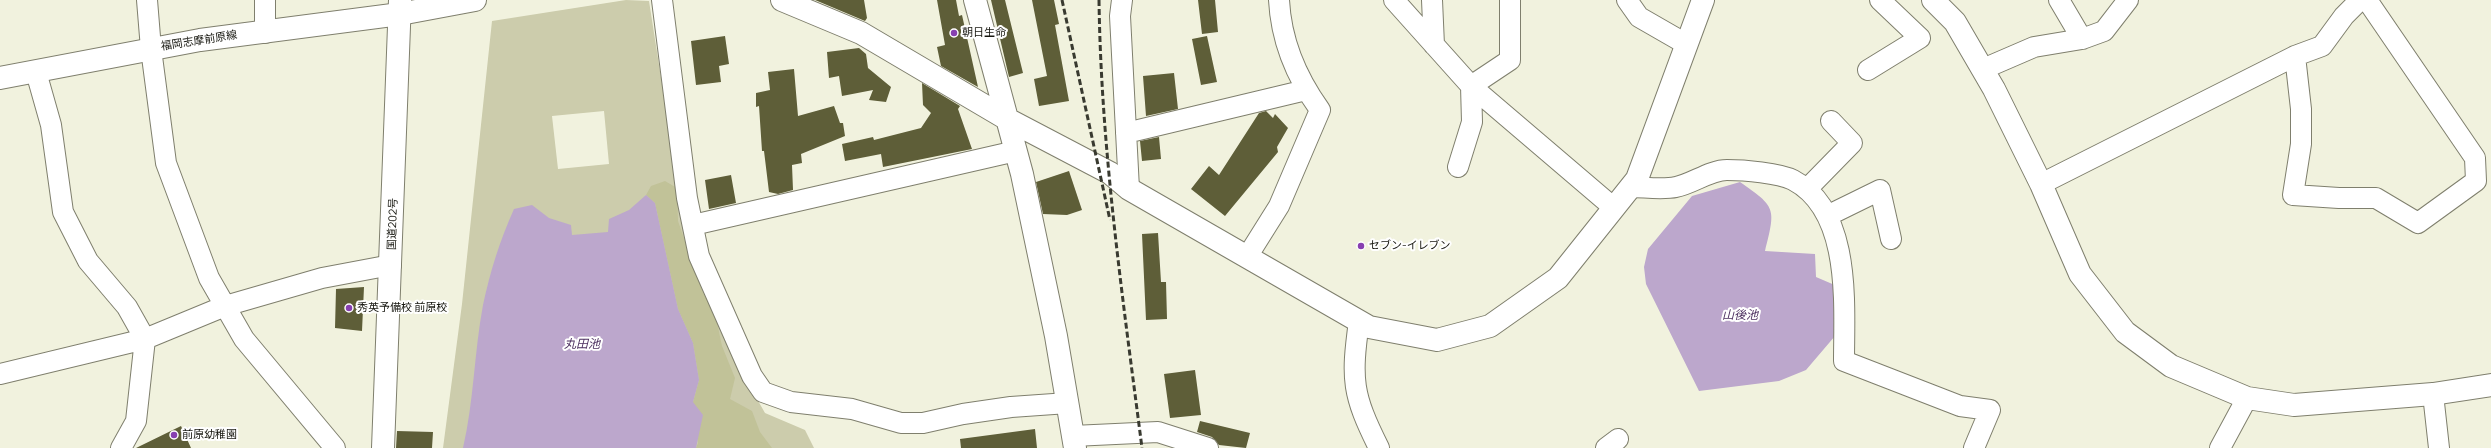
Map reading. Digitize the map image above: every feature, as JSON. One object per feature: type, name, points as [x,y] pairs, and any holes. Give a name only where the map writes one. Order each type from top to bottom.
[{"type":"main road","name":"福岡志摩前原線","points":[[0,78],[200,40],[265,33],[400,7],[475,0]]},
{"type":"main road","points":[[782,0],[861,33],[1008,119],[1110,174],[1129,189],[1369,327],[1438,340],[1490,326],[1558,278],[1637,179],[1703,0]]},
{"type":"main road","points":[[975,0],[1016,151],[1055,328],[1074,442]]},
{"type":"main road","points":[[1933,0],[1955,22],[1983,69],[2040,184],[2080,274],[2125,332],[2171,366],[2247,398],[2294,404],[2433,394],[2491,385]]},
{"type":"main road","name":"国道202号","points":[[383,448],[400,7]]},
{"type":"street","points":[[148,0],[151,49],[166,163],[209,278],[244,339],[335,448]]},
{"type":"street","points":[[265,0],[265,33]]},
{"type":"street","points":[[662,0],[693,225],[699,256],[752,376],[763,392],[791,402],[852,409],[901,423],[923,423],[963,414],[1011,406],[1068,403]]},
{"type":"street","points":[[1122,0],[1120,16],[1129,189]]},
{"type":"street","points":[[1248,257],[1279,206],[1320,110],[1306,90],[1280,23],[1279,0]]},
{"type":"street","points":[[1394,0],[1471,86],[1614,208]]},
{"type":"street","points":[[1432,0],[1434,45]]},
{"type":"street","points":[[1471,86],[1510,60],[1510,0]]},
{"type":"street","points":[[1628,0],[1639,17],[1686,44]]},
{"type":"street","points":[[1868,70],[1920,38],[1880,0]]},
{"type":"street","points":[[2059,0],[2082,39]]},
{"type":"street","points":[[1983,69],[2034,47],[2082,39],[2104,30],[2128,0]]},
{"type":"street","points":[[2040,184],[2295,56],[2322,46],[2344,16],[2360,0]]},
{"type":"street","points":[[2295,56],[2301,109],[2301,144],[2293,195],[2339,198],[2376,198],[2418,223],[2476,181],[2475,158],[2367,0]]},
{"type":"street","points":[[36,72],[51,125],[63,212],[88,261],[127,307],[145,339],[136,421],[121,448]]},
{"type":"street","points":[[1458,167],[1472,122],[1471,86]]},
{"type":"street","points":[[1126,133],[1306,90]]},
{"type":"street","points":[[1807,189],[1852,143],[1831,122]]},
{"type":"street","points":[[693,225],[1016,151]]},
{"type":"street","points":[[1630,187],[1675,188],[1726,170],[1772,175],[1792,180],[1807,189],[1827,216],[1833,227],[1843,288],[1844,361],[1960,406],[1990,410],[1974,448]]},
{"type":"street","points":[[1827,216],[1880,190],[1891,239]]},
{"type":"street","points":[[0,374],[145,339],[225,306],[322,278],[391,265]]},
{"type":"street","points":[[1359,321],[1353,374],[1355,392],[1363,416],[1379,448]]},
{"type":"street","points":[[2433,394],[2439,448]]},
{"type":"street","points":[[2220,448],[2247,398]]},
{"type":"street","points":[[1074,442],[1158,432],[1208,448]]},
{"type":"green space","points":[[626,0],[649,1],[676,174],[749,385],[765,413],[805,430],[814,448],[443,448],[462,304],[492,21]],"holes":[[[604,111],[609,164],[558,169],[552,116]]]},
{"type":"green space","points":[[665,181],[677,188],[678,221],[703,293],[715,313],[722,346],[735,378],[730,399],[752,411],[760,432],[772,448],[696,448],[698,443],[693,402],[699,380],[693,343],[678,309],[655,203],[646,195],[651,186]]},
{"type":"water","name":"山後池","points":[[1740,182],[1761,197],[1767,203],[1770,210],[1771,226],[1765,251],[1815,254],[1816,277],[1837,286],[1835,336],[1806,370],[1779,381],[1699,391],[1646,284],[1644,267],[1648,249],[1692,196]]},
{"type":"water","name":"丸田池","points":[[646,195],[655,203],[678,309],[693,343],[699,380],[693,402],[703,415],[696,448],[463,448],[470,413],[483,305],[496,256],[514,209],[532,205],[549,218],[571,225],[572,235],[608,232],[609,219],[629,210]]},
{"type":"building","points":[[815,0],[864,0],[867,18],[865,21]]},
{"type":"building","points":[[937,0],[956,0],[959,16],[962,15],[978,87],[941,66],[937,47],[945,45]]},
{"type":"building","points":[[991,0],[1005,0],[1023,73],[1009,77]]},
{"type":"building","points":[[1032,0],[1054,0],[1059,24],[1055,25],[1069,101],[1039,106],[1034,79],[1047,76]]},
{"type":"building","points":[[1198,0],[1215,0],[1218,32],[1202,34]]},
{"type":"building","points":[[725,36],[729,64],[719,66],[721,82],[696,85],[691,41]]},
{"type":"building","points":[[1207,36],[1217,82],[1201,85],[1192,39]]},
{"type":"building","points":[[859,48],[866,54],[868,68],[891,87],[886,102],[869,100],[873,90],[842,96],[839,76],[829,78],[827,52]]},
{"type":"building","points":[[794,69],[798,116],[834,106],[840,123],[843,123],[845,136],[801,154],[802,163],[792,165],[793,190],[778,194],[769,192],[764,151],[762,151],[759,106],[756,107],[756,93],[770,90],[768,72]]},
{"type":"building","points":[[1174,73],[1178,109],[1146,116],[1143,76]]},
{"type":"building","points":[[922,83],[960,106],[958,109],[972,149],[883,167],[881,154],[845,161],[842,144],[873,137],[874,140],[921,128],[931,113],[923,105]]},
{"type":"building","points":[[1266,111],[1273,118],[1275,114],[1288,128],[1277,147],[1278,152],[1225,216],[1191,189],[1209,166],[1219,175],[1259,113]]},
{"type":"building","points":[[1159,137],[1161,159],[1142,161],[1140,141]]},
{"type":"building","points":[[1069,171],[1082,210],[1067,215],[1043,214],[1036,182]]},
{"type":"building","points":[[731,175],[736,203],[709,209],[705,180]]},
{"type":"building","points":[[1158,233],[1161,282],[1166,282],[1167,319],[1146,320],[1142,234]]},
{"type":"building","name":"秀英予備校 前原校","points":[[364,287],[362,331],[335,328],[336,289]]},
{"type":"building","points":[[1195,370],[1201,415],[1170,418],[1164,374]]},
{"type":"building","points":[[1200,421],[1250,433],[1246,448],[1219,445],[1212,437],[1197,432]]},
{"type":"building","name":"前原幼稚園","points":[[181,426],[191,448],[136,448]]},
{"type":"building","points":[[1035,429],[1037,448],[961,448],[960,439]]},
{"type":"building","points":[[397,431],[433,432],[432,448],[396,448]]},
{"type":"railway","points":[[1062,0],[1110,220]]},
{"type":"railway","points":[[1099,0],[1108,169],[1142,448]]},
{"type":"place","name":"朝日生命","points":[[954,33]]},
{"type":"place","name":"セブン-イレブン","points":[[1361,246]]},
{"type":"place","name":"秀英予備校 前原校","points":[[349,308]]},
{"type":"place","name":"前原幼稚園","points":[[174,435]]}]
